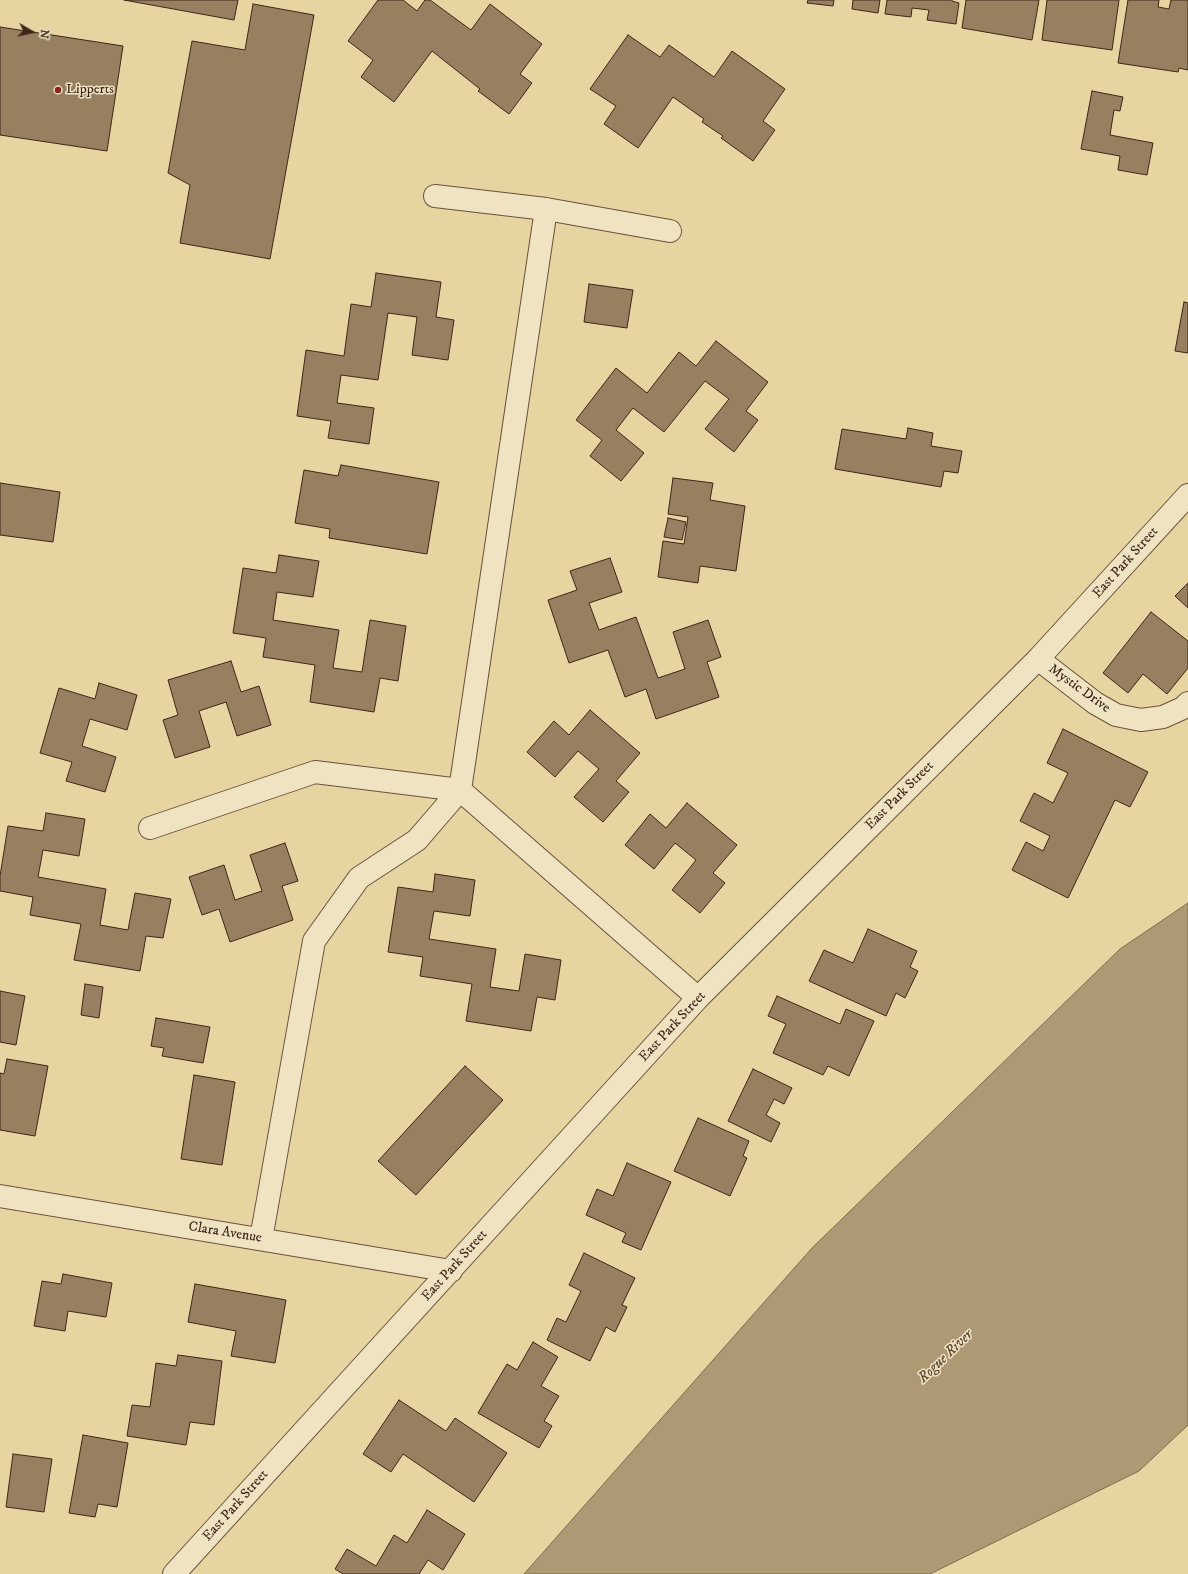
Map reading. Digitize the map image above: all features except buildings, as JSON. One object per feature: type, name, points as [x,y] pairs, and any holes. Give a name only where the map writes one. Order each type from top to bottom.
[{"type":"street","points":[[435,196],[546,209],[670,231]]},
{"type":"street","points":[[261,1239],[314,941],[359,878],[417,840],[460,790],[546,209]]},
{"type":"street","name":"East Park Street","points":[[174,1574],[698,998],[1038,659],[1188,495]]},
{"type":"street","name":"Mystic Drive","points":[[1038,659],[1094,703],[1116,715],[1141,720],[1163,717],[1182,708],[1188,703]]},
{"type":"street","points":[[150,828],[315,772],[460,790],[698,998]]},
{"type":"street","name":"Clara Avenue","points":[[0,1196],[451,1271]]},
{"type":"water","name":"Rogue River","points":[[1188,903],[1188,1425],[1139,1471],[930,1574],[524,1574],[812,1248],[1120,949]]},
{"type":"place","name":"Lipperts","points":[[58,90]]}]
